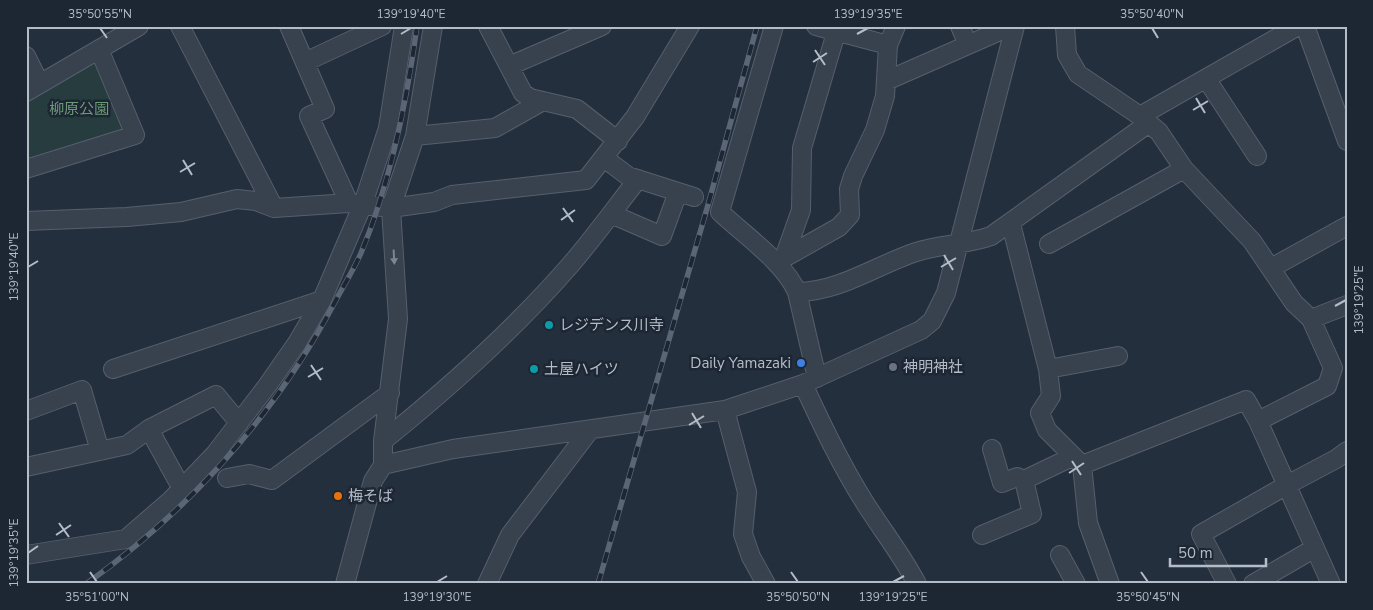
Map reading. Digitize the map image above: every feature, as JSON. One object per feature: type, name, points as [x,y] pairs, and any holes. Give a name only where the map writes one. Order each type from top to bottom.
[{"type":"street","points":[[26,56],[33,88],[139,26]]},
{"type":"street","points":[[180,26],[274,208]]},
{"type":"street","points":[[288,26],[326,109],[309,116],[356,204]]},
{"type":"street","points":[[305,62],[361,31],[382,26]]},
{"type":"street","points":[[26,555],[126,540],[182,489],[215,454],[297,343],[322,300],[356,204],[388,128],[404,26]]},
{"type":"street","points":[[345,584],[373,481],[383,466],[383,441],[398,320],[391,208],[415,136],[433,26]]},
{"type":"street","points":[[488,26],[523,93],[530,98],[578,110],[618,140]]},
{"type":"street","points":[[509,66],[582,30],[602,26]]},
{"type":"street","points":[[26,221],[127,217],[181,212],[237,199],[256,201],[274,208],[356,204],[391,208],[434,202],[452,195],[586,180],[618,140],[664,71],[690,26]]},
{"type":"street","points":[[774,26],[720,212],[780,260],[793,282],[797,292],[810,381],[835,454],[867,505],[906,561],[917,584]]},
{"type":"street","points":[[816,26],[837,29],[888,45]]},
{"type":"street","points":[[780,260],[839,227],[850,215],[850,189],[853,176],[875,130],[885,96],[888,45],[896,26]]},
{"type":"street","points":[[960,26],[968,45]]},
{"type":"street","points":[[886,81],[1013,26]]},
{"type":"street","points":[[383,466],[453,449],[725,410],[810,381],[921,330],[932,321],[946,293],[1013,26]]},
{"type":"street","points":[[1065,26],[1067,55],[1078,74],[1145,120],[1159,132],[1184,169],[1252,241],[1294,303],[1311,319],[1333,368],[1327,386],[1258,421]]},
{"type":"street","points":[[797,292],[817,292],[916,252],[947,244],[959,245],[991,236],[1010,224],[1145,120],[1207,80],[1298,26]]},
{"type":"street","points":[[1305,26],[1346,139]]},
{"type":"street","points":[[780,260],[801,210],[802,148],[837,29]]},
{"type":"street","points":[[26,169],[135,135],[99,50]]},
{"type":"street","points":[[1207,80],[1257,156]]},
{"type":"street","points":[[415,136],[495,128],[543,101]]},
{"type":"street","points":[[604,158],[628,176],[686,194],[662,236],[610,214]]},
{"type":"street","points":[[1049,244],[1184,169]]},
{"type":"street","points":[[383,441],[438,397],[491,347],[571,264],[638,179]]},
{"type":"street","points":[[1010,224],[1048,369],[1051,396],[1040,413],[1047,430],[1077,461],[1088,524],[1110,584]]},
{"type":"street","points":[[1271,268],[1347,226]]},
{"type":"street","points":[[113,369],[322,300]]},
{"type":"street","points":[[1311,319],[1347,305]]},
{"type":"street","points":[[1048,369],[1118,356]]},
{"type":"street","points":[[26,411],[82,390],[100,451]]},
{"type":"street","points":[[228,478],[249,474],[272,480],[390,393]]},
{"type":"street","points":[[26,467],[127,445],[149,429],[216,395],[239,423]]},
{"type":"street","points":[[992,450],[1002,483],[1017,478],[1024,480],[1246,400],[1258,421],[1331,584]]},
{"type":"street","points":[[725,410],[747,492],[743,534],[751,557],[766,584]]},
{"type":"street","points":[[149,429],[182,489]]},
{"type":"street","points":[[488,584],[510,535],[590,430]]},
{"type":"street","points":[[1227,584],[1202,534],[1347,451]]},
{"type":"street","points":[[982,535],[1032,514],[1024,480]]},
{"type":"street","points":[[1253,584],[1315,548]]},
{"type":"street","points":[[1060,555],[1076,584]]},
{"type":"green space","name":"柳原公園","points":[[99,49],[135,135],[26,169],[26,92]]},
{"type":"railway","points":[[86,584],[161,524],[228,457],[286,382],[312,342],[358,259],[381,199],[403,112],[417,26]]},
{"type":"railway","points":[[598,584],[708,205],[757,26]]},
{"type":"place","name":"レジデンス川寺","points":[[549,325]]},
{"type":"place","name":"Daily Yamazaki","points":[[801,363]]},
{"type":"place","name":"神明神社","points":[[893,367]]},
{"type":"place","name":"土屋ハイツ","points":[[534,369]]},
{"type":"place","name":"梅そば","points":[[338,496]]}]
